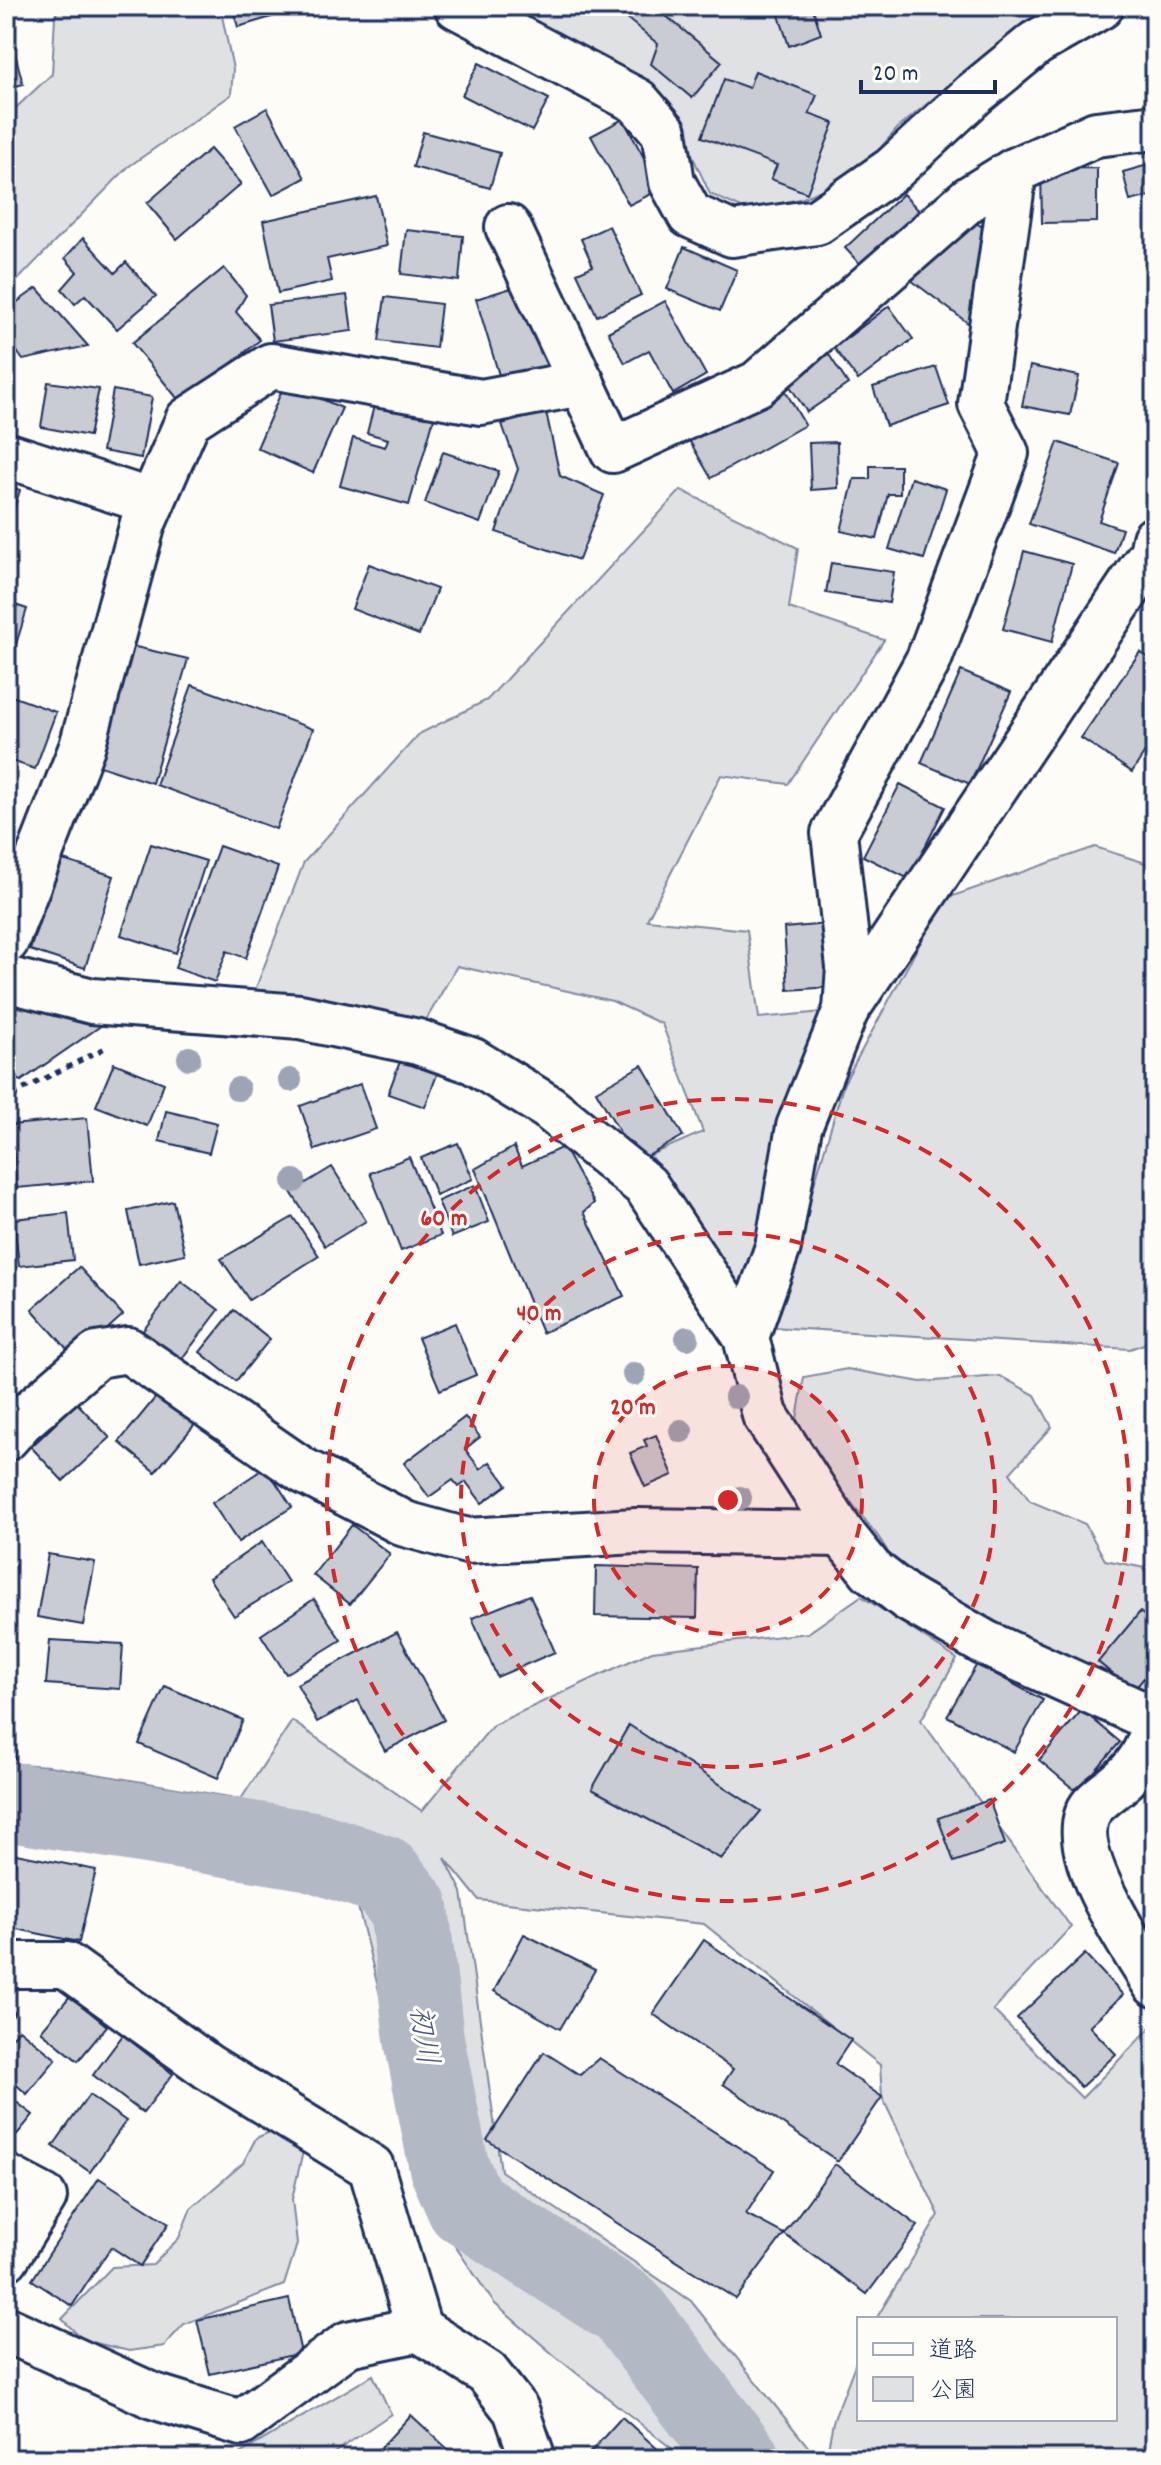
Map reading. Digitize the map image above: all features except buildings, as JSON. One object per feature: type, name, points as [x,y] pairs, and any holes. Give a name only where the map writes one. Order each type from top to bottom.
[{"type":"street","points":[[457,6],[637,101],[664,132],[672,182],[690,215],[732,234],[817,222],[893,169],[974,94],[1036,43],[1101,6]]},
{"type":"street","points":[[508,227],[613,450],[757,384],[969,199],[1014,171],[1096,134],[1155,127]]},
{"type":"street","points":[[846,1010],[849,967],[834,833],[929,659],[1006,453],[981,404],[1014,171]]},
{"type":"street","points":[[6,941],[82,747],[143,523],[188,420],[271,366],[481,402],[582,383]]},
{"type":"street","points":[[6,455],[152,502]]},
{"type":"street","points":[[746,1337],[778,1247],[799,1127],[846,1010],[1152,553],[1155,539]]},
{"type":"street","points":[[6,979],[92,1001],[300,1017],[418,1042],[473,1061],[548,1107],[646,1186],[746,1337],[765,1415],[842,1534],[871,1570],[907,1598],[985,1643],[1155,1722],[1149,1748],[1129,1775],[1091,1807],[1083,1833],[1088,1861],[1120,1927],[1155,1984]]},
{"type":"street","points":[[6,1438],[22,1420],[97,1355],[128,1350],[302,1470],[405,1524],[467,1541],[636,1531],[842,1534]]},
{"type":"street","points":[[6,1965],[66,1965],[208,2067],[371,2167],[419,2329],[487,2373],[516,2410],[533,2459]]},
{"type":"street","points":[[6,2177],[44,2197],[6,2258]]},
{"type":"street","points":[[6,2329],[153,2396],[241,2423],[348,2344],[419,2329]]},
{"type":"path","points":[[6,1119],[16,1093],[101,1051],[154,1006]]},
{"type":"green space","points":[[60,6],[220,6],[233,69],[231,95],[128,167],[6,292],[6,117],[52,74],[55,16]]},
{"type":"green space","points":[[494,6],[1051,6],[983,57],[898,128],[856,175],[803,198],[748,211],[710,194],[673,114]]},
{"type":"green space","points":[[681,490],[798,548],[789,608],[884,640],[788,784],[721,775],[647,920],[747,930],[759,1018],[846,1010],[755,1310],[650,1155],[703,1132],[662,1024],[612,1001],[457,966],[422,1027],[251,1001],[304,862],[419,734],[487,700]]},
{"type":"green space","points":[[1095,847],[1155,866],[1155,1340],[1130,1349],[772,1327],[844,1083],[944,899]]},
{"type":"green space","points":[[847,1369],[921,1382],[1000,1376],[1035,1395],[1052,1427],[1010,1473],[1030,1501],[1085,1524],[1105,1560],[1155,1570],[1155,1720],[910,1588],[880,1539],[795,1431],[804,1377]]},
{"type":"green space","points":[[861,1596],[957,1659],[921,1720],[1071,1927],[993,2010],[1082,2098],[1150,2028],[1155,2035],[1155,2459],[826,2459],[833,2422],[857,2359],[857,2421],[1117,2421],[1117,2317],[877,2317],[939,2215],[882,2097],[880,2065],[704,1924],[479,1900],[445,1858],[462,1892],[501,2171],[691,2301],[818,2459],[685,2459],[555,2356],[494,2303],[421,2196],[404,2091],[356,1899],[236,1866],[48,1839],[6,1827],[6,1763],[49,1766],[241,1799],[292,1721],[422,1811],[493,1725],[652,1651],[808,1633]]},
{"type":"green space","points":[[281,2127],[304,2147],[292,2199],[297,2244],[284,2285],[184,2324],[164,2346],[129,2351],[83,2340],[62,2319],[112,2267],[153,2265],[179,2238],[191,2208],[243,2163],[256,2138]]},
{"type":"green space","points":[[373,2375],[391,2414],[325,2459],[231,2459]]},
{"type":"waterway","name":"初川","points":[[6,1801],[312,1851],[383,1875],[409,1908],[424,2039],[449,2167],[466,2206],[626,2309],[740,2459]]}]
